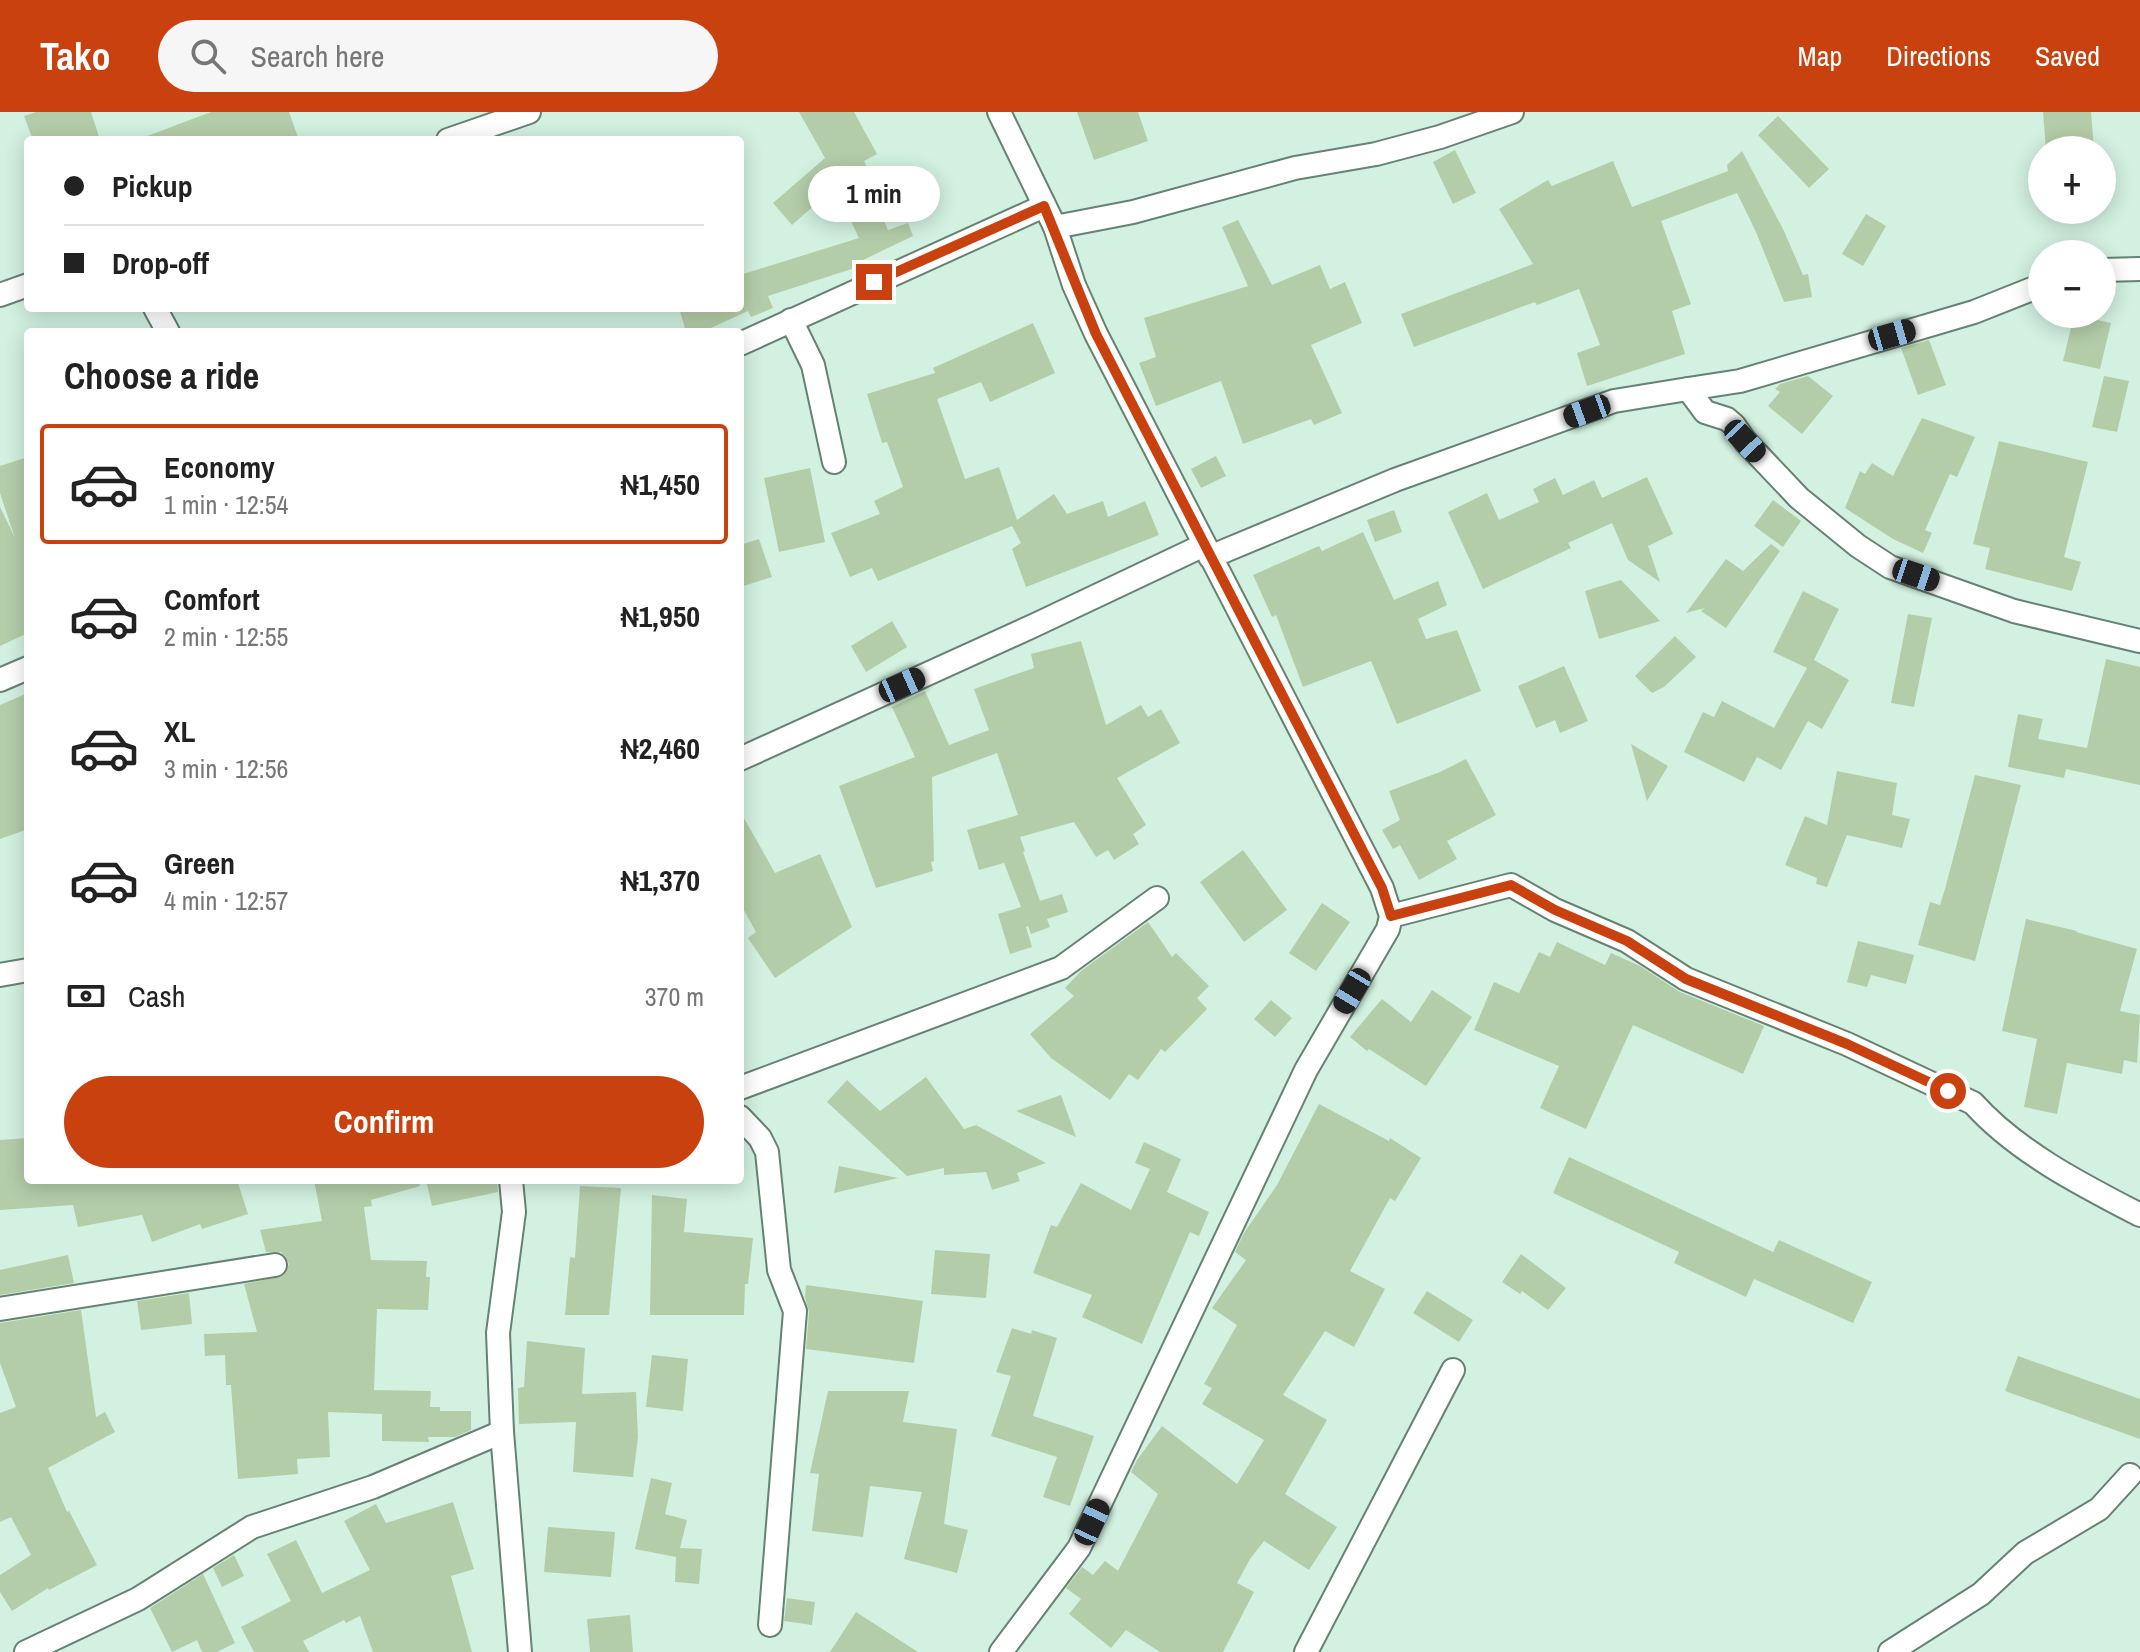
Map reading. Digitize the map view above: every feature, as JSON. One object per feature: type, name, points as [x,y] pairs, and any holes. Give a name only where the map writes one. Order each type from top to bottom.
[{"type":"street","points":[[460,136],[529,112]]},
{"type":"street","points":[[999,112],[1055,227],[1074,285],[1096,334],[1382,888],[1391,916],[1388,929],[1306,1070],[1079,1548],[1001,1652]]},
{"type":"street","points":[[1055,227],[1133,212],[1295,168],[1376,154],[1440,137],[1512,112]]},
{"type":"street","points":[[744,342],[1044,206]]},
{"type":"street","points":[[2116,270],[2140,269]]},
{"type":"street","points":[[0,295],[24,286]]},
{"type":"street","points":[[744,757],[1207,551],[1395,480],[1614,401],[1740,381],[1974,312],[2028,291]]},
{"type":"street","points":[[791,320],[813,365],[834,462]]},
{"type":"street","points":[[1688,389],[1705,412],[1727,419],[1734,425],[1745,441],[1799,498],[1858,546],[1890,567],[2014,611],[2140,641]]},
{"type":"street","points":[[0,680],[24,670]]},
{"type":"street","points":[[1391,916],[1511,885],[1555,910],[1627,941],[1686,979],[1847,1044],[1973,1103],[1988,1120],[2028,1151],[2140,1215]]},
{"type":"street","points":[[744,1087],[1061,968],[1157,898]]},
{"type":"street","points":[[0,975],[24,971]]},
{"type":"street","points":[[744,1121],[760,1138],[767,1152],[779,1270],[795,1311],[770,1625]]},
{"type":"street","points":[[511,1184],[514,1212],[498,1333],[502,1432],[520,1652]]},
{"type":"street","points":[[0,1309],[275,1265]]},
{"type":"street","points":[[1306,1652],[1453,1370]]},
{"type":"street","points":[[26,1652],[138,1599],[252,1527],[373,1487],[502,1432]]},
{"type":"street","points":[[1890,1652],[1981,1594],[2025,1553],[2099,1509],[2130,1475]]},
{"type":"building","points":[[36,112],[91,112],[99,136],[32,136],[24,116]]},
{"type":"building","points":[[211,112],[289,112],[298,136],[147,136]]},
{"type":"building","points":[[799,112],[854,112],[877,154],[864,161],[883,200],[876,203],[888,230],[908,223],[913,236],[863,260],[864,265],[768,296],[773,308],[751,317],[748,311],[711,328],[685,328],[680,312],[744,312],[744,274],[859,238],[835,187],[792,225],[773,203],[825,158]]},
{"type":"building","points":[[1077,112],[1138,112],[1148,141],[1094,160]]},
{"type":"building","points":[[2043,112],[2091,112],[2093,136],[2045,136]]},
{"type":"building","points":[[1778,116],[1829,169],[1809,188],[1758,135]]},
{"type":"building","points":[[1455,150],[1476,193],[1453,204],[1433,162]]},
{"type":"building","points":[[1742,151],[1803,275],[1808,274],[1812,297],[1784,302],[1737,193],[1661,221],[1691,304],[1672,311],[1685,354],[1587,386],[1577,353],[1600,345],[1579,289],[1414,347],[1401,314],[1533,264],[1499,209],[1548,180],[1552,186],[1613,161],[1632,207],[1728,171],[1727,165]]},
{"type":"building","points":[[1866,214],[1886,226],[1863,266],[1842,254]]},
{"type":"building","points":[[1238,220],[1272,285],[1320,265],[1330,289],[1345,282],[1362,323],[1311,345],[1342,413],[1314,425],[1311,419],[1243,444],[1221,381],[1156,406],[1139,363],[1156,357],[1144,318],[1248,286],[1222,227]]},
{"type":"building","points":[[1033,323],[1055,373],[990,402],[981,382],[937,399],[965,479],[999,467],[1017,520],[1054,494],[1067,514],[1103,501],[1108,517],[1145,501],[1159,535],[1026,587],[1012,549],[1021,543],[1012,526],[878,581],[872,568],[850,577],[831,533],[880,514],[874,501],[903,487],[887,442],[882,443],[867,394],[935,373],[933,368]]},
{"type":"building","points":[[2071,328],[2110,328],[2100,369],[2063,361]]},
{"type":"building","points":[[1929,340],[1946,385],[1918,395],[1901,348]]},
{"type":"building","points":[[1808,376],[1833,396],[1802,434],[1768,406],[1780,392],[1775,389],[1780,384]]},
{"type":"building","points":[[2104,376],[2129,381],[2117,432],[2092,427]]},
{"type":"building","points":[[1922,418],[1975,437],[1957,477],[1950,474],[1925,530],[1932,533],[1923,553],[1893,539],[1845,508],[1860,471],[1865,474],[1872,463],[1893,476]]},
{"type":"building","points":[[1999,441],[2088,462],[2064,557],[2081,562],[2072,591],[1985,569],[1990,548],[1973,544]]},
{"type":"building","points":[[1216,456],[1226,476],[1201,488],[1191,469]]},
{"type":"building","points":[[24,458],[24,635],[0,646],[0,507],[15,538],[0,493],[0,466]]},
{"type":"building","points":[[810,468],[825,542],[779,552],[764,478]]},
{"type":"building","points":[[1647,477],[1673,534],[1648,546],[1660,582],[1628,560],[1612,523],[1568,543],[1571,548],[1483,589],[1448,512],[1487,493],[1499,520],[1539,502],[1533,489],[1555,478],[1563,495],[1594,480],[1602,498]]},
{"type":"building","points":[[1773,500],[1801,521],[1783,547],[1754,526]]},
{"type":"building","points":[[1394,510],[1402,532],[1375,542],[1367,520]]},
{"type":"building","points":[[1363,532],[1394,600],[1438,581],[1447,605],[1418,619],[1426,639],[1457,630],[1481,691],[1397,724],[1371,661],[1303,687],[1276,615],[1272,617],[1253,575],[1319,546],[1322,551]]},
{"type":"building","points":[[759,539],[772,577],[744,586],[744,544]]},
{"type":"building","points":[[1771,544],[1780,551],[1726,628],[1701,611],[1705,608],[1686,613],[1726,559],[1743,571]]},
{"type":"building","points":[[1621,580],[1660,621],[1599,639],[1585,591]]},
{"type":"building","points":[[1803,591],[1839,609],[1814,660],[1849,680],[1822,729],[1808,721],[1781,770],[1757,757],[1744,782],[1684,752],[1703,712],[1714,717],[1722,701],[1774,728],[1807,668],[1773,652]]},
{"type":"building","points":[[1908,614],[1932,618],[1914,707],[1891,703]]},
{"type":"building","points":[[892,621],[907,647],[866,672],[851,646]]},
{"type":"building","points":[[1675,636],[1696,657],[1664,687],[1652,693],[1635,676]]},
{"type":"building","points":[[1081,641],[1106,725],[1141,705],[1148,717],[1161,709],[1180,743],[1117,778],[1146,825],[1133,834],[1139,844],[1114,860],[1108,850],[1096,857],[1074,822],[1020,837],[1040,901],[1062,894],[1068,912],[1047,919],[1050,927],[1031,934],[1026,927],[1032,947],[1010,954],[998,914],[1021,907],[1004,863],[979,870],[967,830],[1018,815],[997,753],[932,777],[933,871],[876,888],[839,786],[915,757],[892,707],[925,691],[949,745],[989,730],[974,689],[1034,668],[1031,654]]},
{"type":"building","points":[[2106,659],[2140,667],[2140,785],[2066,769],[2064,778],[2008,767],[2018,714],[2043,719],[2038,739],[2087,748]]},
{"type":"building","points":[[1564,666],[1588,721],[1560,733],[1555,720],[1536,728],[1518,686]]},
{"type":"building","points":[[24,695],[24,830],[0,839],[0,705]]},
{"type":"building","points":[[1631,744],[1668,766],[1647,801]]},
{"type":"building","points":[[1466,759],[1496,815],[1447,841],[1457,859],[1419,880],[1400,845],[1393,849],[1382,830],[1400,820],[1389,791]]},
{"type":"building","points":[[1837,771],[1897,783],[1892,815],[1910,819],[1902,848],[1847,835],[1827,887],[1816,884],[1817,878],[1785,865],[1805,816],[1827,825]]},
{"type":"building","points":[[1975,775],[2021,785],[1975,961],[1918,945],[1930,902],[1940,905]]},
{"type":"building","points":[[744,818],[775,873],[820,854],[852,927],[775,978],[748,938],[756,932],[744,910]]},
{"type":"building","points":[[1243,850],[1287,910],[1244,942],[1200,882]]},
{"type":"building","points":[[1322,903],[1350,922],[1316,971],[1289,953]]},
{"type":"building","points":[[2026,919],[2137,949],[2120,1011],[2140,1015],[2137,1063],[2124,1060],[2122,1074],[2067,1063],[2057,1114],[2024,1107],[2037,1039],[2002,1031]]},
{"type":"building","points":[[1148,922],[1172,957],[1176,953],[1209,986],[1197,998],[1207,1009],[1165,1052],[1161,1049],[1138,1080],[1129,1074],[1110,1100],[1051,1058],[1030,1034],[1074,996],[1065,988],[1081,971]]},
{"type":"building","points":[[1858,941],[1914,955],[1906,984],[1871,975],[1867,987],[1847,982]]},
{"type":"building","points":[[1557,942],[1605,965],[1611,953],[1640,966],[1680,992],[1764,1026],[1743,1074],[1633,1025],[1586,1129],[1540,1108],[1559,1066],[1474,1030],[1494,982],[1519,993],[1539,952],[1550,957]]},
{"type":"building","points":[[1432,990],[1472,1017],[1426,1086],[1369,1049],[1367,1051],[1350,1037],[1382,999],[1411,1022]]},
{"type":"building","points":[[1271,1000],[1292,1018],[1275,1037],[1254,1019]]},
{"type":"building","points":[[926,1077],[964,1129],[976,1125],[1046,1163],[1017,1173],[1020,1181],[992,1190],[986,1172],[944,1175],[944,1168],[907,1176],[827,1102],[847,1080],[880,1111]]},
{"type":"building","points":[[1061,1095],[1076,1137],[1016,1111]]},
{"type":"building","points":[[1319,1104],[1389,1141],[1390,1138],[1421,1158],[1395,1201],[1390,1198],[1350,1271],[1385,1289],[1354,1347],[1325,1331],[1283,1395],[1327,1420],[1285,1494],[1337,1527],[1309,1570],[1264,1541],[1237,1583],[1254,1592],[1223,1652],[1160,1652],[1126,1630],[1111,1648],[1069,1614],[1081,1599],[1066,1588],[1082,1567],[1093,1575],[1105,1561],[1118,1571],[1158,1494],[1131,1472],[1162,1426],[1237,1484],[1264,1440],[1202,1404],[1212,1388],[1204,1384],[1237,1325],[1212,1308],[1246,1260],[1235,1252],[1244,1233],[1277,1185]]},
{"type":"building","points":[[24,1138],[24,1184],[238,1184],[248,1214],[202,1229],[200,1224],[152,1242],[142,1215],[78,1227],[73,1205],[0,1210],[0,1140]]},
{"type":"building","points":[[1144,1142],[1181,1159],[1167,1192],[1209,1212],[1199,1236],[1190,1232],[1142,1344],[1082,1317],[1092,1295],[1033,1273],[1051,1225],[1057,1227],[1081,1183],[1131,1210],[1150,1169],[1135,1163]]},
{"type":"building","points":[[1569,1157],[1773,1252],[1779,1240],[1872,1282],[1853,1323],[1754,1279],[1746,1297],[1674,1263],[1679,1252],[1553,1193]]},
{"type":"building","points":[[839,1166],[898,1178],[834,1193]]},
{"type":"building","points":[[315,1184],[420,1184],[371,1200],[372,1206],[364,1207],[371,1260],[427,1261],[426,1277],[430,1277],[428,1310],[377,1309],[374,1390],[431,1391],[430,1407],[440,1407],[440,1411],[471,1411],[471,1430],[455,1437],[428,1437],[429,1442],[382,1441],[382,1414],[328,1412],[330,1457],[297,1459],[298,1474],[238,1479],[231,1385],[226,1385],[225,1355],[205,1356],[204,1334],[257,1332],[244,1284],[283,1276],[289,1264],[281,1252],[266,1252],[260,1230],[322,1221]]},
{"type":"building","points":[[427,1184],[497,1184],[498,1192],[432,1206]]},
{"type":"building","points":[[580,1186],[621,1188],[609,1315],[565,1315],[570,1257],[575,1258]]},
{"type":"building","points":[[652,1195],[687,1199],[684,1232],[753,1238],[748,1284],[745,1284],[744,1315],[650,1315]]},
{"type":"building","points":[[935,1250],[990,1254],[986,1298],[931,1294]]},
{"type":"building","points":[[1521,1254],[1566,1288],[1548,1310],[1522,1291],[1520,1294],[1502,1282]]},
{"type":"building","points":[[68,1255],[74,1283],[0,1295],[0,1270]]},
{"type":"building","points":[[806,1285],[923,1301],[914,1363],[806,1349],[809,1312]]},
{"type":"building","points":[[1427,1291],[1473,1320],[1459,1342],[1413,1313]]},
{"type":"building","points":[[189,1293],[192,1324],[141,1330],[137,1301]]},
{"type":"building","points":[[81,1310],[96,1417],[105,1412],[115,1432],[48,1468],[67,1512],[97,1565],[48,1588],[12,1611],[0,1592],[0,1575],[31,1555],[11,1517],[0,1522],[0,1413],[16,1407],[0,1363],[0,1323]]},
{"type":"building","points":[[1012,1328],[1057,1338],[1033,1416],[1094,1436],[1070,1506],[1043,1497],[1057,1457],[991,1436],[1011,1376],[996,1372]]},
{"type":"building","points":[[527,1341],[585,1348],[582,1394],[636,1392],[638,1437],[633,1477],[573,1472],[576,1422],[519,1424],[518,1388],[524,1387]]},
{"type":"building","points":[[652,1355],[688,1359],[683,1411],[646,1407]]},
{"type":"building","points":[[2018,1356],[2140,1399],[2140,1439],[2005,1391]]},
{"type":"building","points":[[828,1391],[909,1391],[903,1422],[957,1429],[944,1524],[968,1530],[957,1573],[904,1559],[922,1492],[870,1486],[863,1537],[812,1531],[819,1474],[810,1473]]},
{"type":"building","points":[[651,1478],[672,1483],[665,1514],[687,1520],[680,1548],[702,1549],[699,1584],[675,1582],[676,1557],[635,1549]]},
{"type":"building","points":[[453,1502],[474,1569],[451,1576],[472,1652],[373,1652],[360,1616],[346,1623],[344,1620],[303,1641],[309,1652],[254,1652],[241,1627],[291,1601],[267,1554],[296,1540],[322,1593],[370,1570],[344,1521],[376,1504],[386,1523]]},
{"type":"building","points":[[548,1527],[615,1532],[611,1577],[544,1572]]},
{"type":"building","points":[[234,1555],[244,1576],[222,1587],[213,1568]]},
{"type":"building","points":[[203,1574],[235,1643],[217,1652],[202,1652],[197,1640],[172,1652],[150,1608]]},
{"type":"building","points":[[787,1598],[815,1602],[812,1625],[784,1621]]},
{"type":"building","points":[[856,1612],[918,1652],[830,1652]]},
{"type":"building","points":[[630,1615],[633,1652],[590,1652],[587,1619]]},
{"type":"route","points":[[874,282],[1044,206],[1096,334],[1382,888],[1391,916],[1511,885],[1555,910],[1627,941],[1686,979],[1847,1044],[1948,1091]]}]
